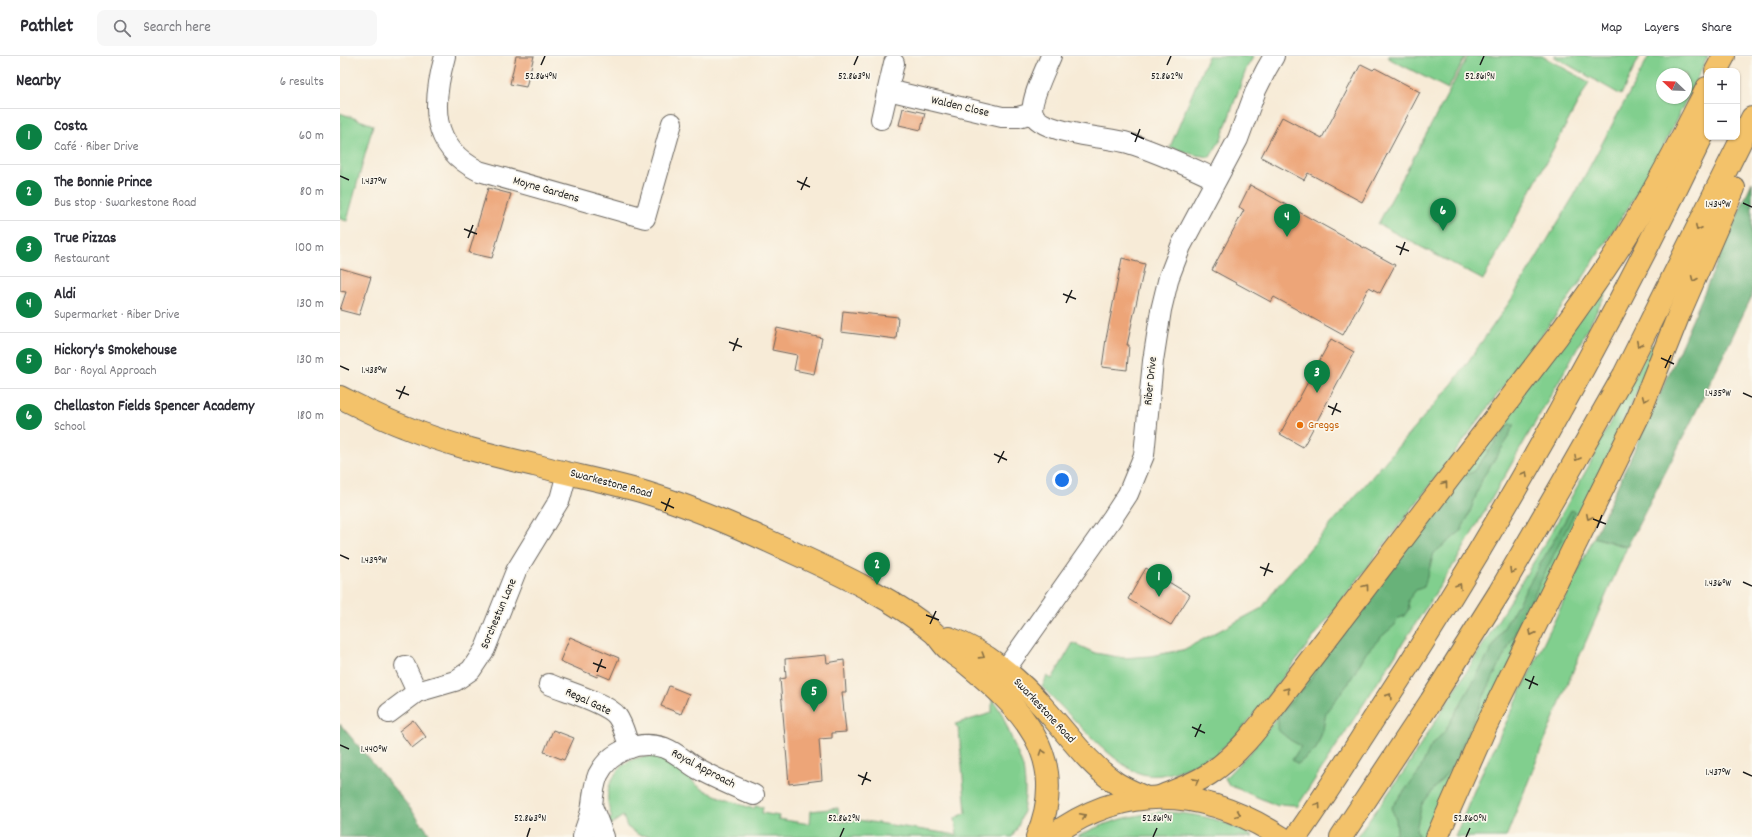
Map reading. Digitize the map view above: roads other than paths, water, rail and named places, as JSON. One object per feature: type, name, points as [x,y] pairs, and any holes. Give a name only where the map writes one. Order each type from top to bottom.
[{"type":"main road","points":[[1718,68],[1724,56]]},
{"type":"main road","points":[[1734,68],[1739,56]]},
{"type":"main road","points":[[1050,837],[1064,827],[1102,807],[1122,801],[1153,797],[1193,783],[1212,772],[1247,741],[1303,670],[1557,337],[1587,295],[1642,211],[1668,166],[1704,94]]},
{"type":"main road","points":[[1341,837],[1431,701],[1499,593],[1562,484],[1624,375],[1752,118]]},
{"type":"main road","points":[[1296,837],[1396,686],[1526,472],[1592,353],[1704,132]]},
{"type":"main road","points":[[1437,837],[1486,726],[1638,417],[1679,314],[1740,172],[1752,140]]},
{"type":"main road","name":"Swarkestone Road","points":[[340,397],[393,422],[432,437],[534,465],[646,493],[737,528],[853,582],[900,609],[935,633],[960,643],[981,654],[999,678],[1015,707],[1035,736],[1044,759],[1047,774],[1047,791],[1045,810],[1037,837]]},
{"type":"main road","name":"Swarkestone Road","points":[[999,678],[1024,687],[1043,706],[1096,766],[1116,782],[1153,797]]},
{"type":"main road","points":[[1153,797],[1203,802],[1227,809],[1273,832]]},
{"type":"street","name":"Moyne Gardens","points":[[445,56],[436,96],[436,115],[441,132],[457,156],[479,171],[645,218],[672,124]]},
{"type":"street","points":[[1051,56],[1033,102],[1032,113],[1037,120],[1048,126],[1069,132],[1126,142],[1158,152],[1216,179]]},
{"type":"street","name":"Riber Drive","points":[[999,678],[1113,517],[1128,494],[1138,472],[1144,455],[1153,361],[1168,277],[1181,246],[1238,139],[1256,90],[1274,56]]},
{"type":"street","points":[[881,119],[894,62]]},
{"type":"street","name":"Walden Close","points":[[888,90],[1002,117],[1018,117],[1032,113]]},
{"type":"street","name":"Sorchestun Lane","points":[[389,713],[417,692],[455,682],[471,670],[485,649],[516,571],[560,499],[567,473]]},
{"type":"street","points":[[406,666],[417,692]]},
{"type":"street","name":"Regal Gate","points":[[549,684],[596,703],[611,711],[617,716],[630,748]]},
{"type":"street","name":"Royal Approach","points":[[583,837],[592,806],[598,776],[609,760],[618,752],[630,748],[646,745],[665,748],[698,769],[754,795]]},
{"type":"street","points":[[592,806],[604,837]]},
{"type":"place","name":"Chellaston Fields Spencer Academy","points":[[1443,231]]},
{"type":"place","name":"Aldi","points":[[1287,237]]},
{"type":"place","name":"True Pizzas","points":[[1317,393]]},
{"type":"place","name":"Greggs","points":[[1300,425]]},
{"type":"place","name":"The Bonnie Prince","points":[[877,585]]},
{"type":"place","name":"Costa","points":[[1159,597]]},
{"type":"place","name":"Hickory's Smokehouse","points":[[814,712]]}]
